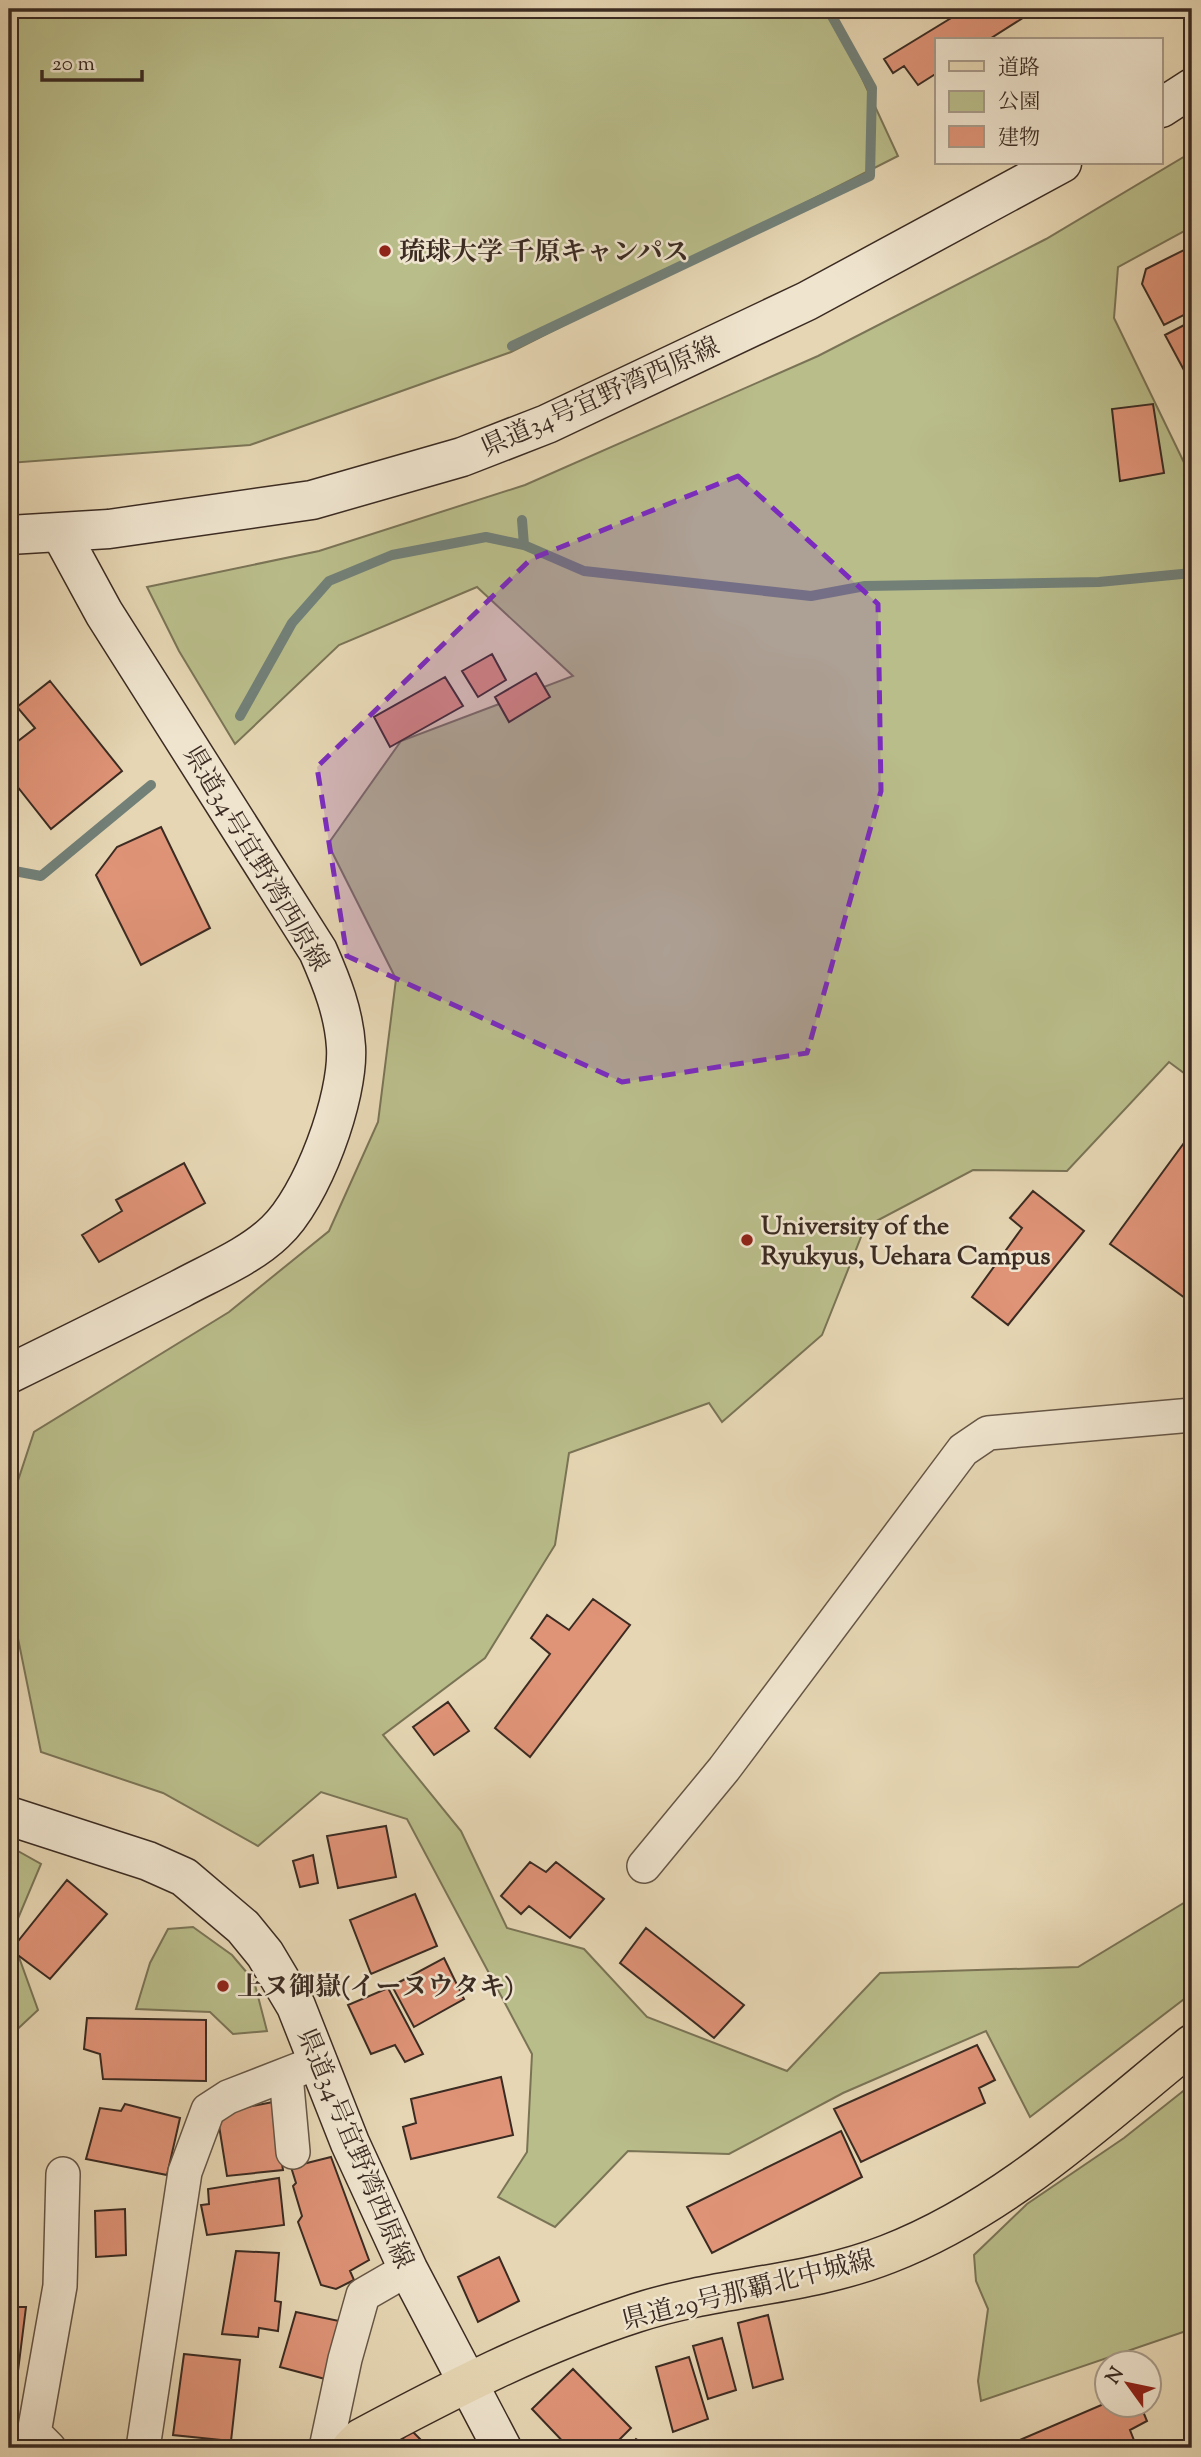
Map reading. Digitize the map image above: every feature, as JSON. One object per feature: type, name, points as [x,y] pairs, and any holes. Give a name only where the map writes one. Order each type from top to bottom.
[{"type":"main road","points":[[1162,107],[1192,88]]},
{"type":"main road","name":"県道34号宜野湾西原線","points":[[9,535],[61,534],[312,500],[462,457],[547,424],[807,301],[1060,164]]},
{"type":"main road","name":"県道34号宜野湾西原線","points":[[9,1374],[206,1275],[259,1245],[277,1231],[305,1188],[327,1144],[341,1096],[346,1048],[338,996],[318,951],[104,613],[61,534]]},
{"type":"main road","name":"県道34号宜野湾西原線","points":[[9,1816],[148,1861],[184,1877],[243,1927],[265,1954],[296,2006],[302,2068],[349,2143],[408,2269],[466,2384],[502,2448]]},
{"type":"main road","name":"県道29号那覇北中城線","points":[[351,2448],[361,2438],[466,2384],[521,2358],[636,2313],[734,2289],[838,2272],[940,2231],[1004,2193],[1192,2044]]},
{"type":"street","points":[[644,1866],[724,1769],[963,1450],[988,1433],[1192,1415]]},
{"type":"street","points":[[143,2448],[185,2172],[208,2110],[228,2097],[302,2068],[293,2152]]},
{"type":"street","points":[[48,2448],[34,2433],[60,2286],[63,2174]]},
{"type":"street","points":[[326,2448],[345,2359],[363,2295],[408,2269]]},
{"type":"highlighted area","points":[[738,476],[878,604],[881,791],[807,1053],[622,1082],[347,956],[317,767],[531,559]]},
{"type":"green space","name":"琉球大学 千原キャンパス","points":[[9,9],[830,9],[898,156],[511,352],[250,445],[9,463]]},
{"type":"green space","name":"University of the Ryukyus, Uehara Campus","points":[[1192,152],[1192,227],[1118,267],[1114,318],[1192,479],[1192,1079],[1169,1062],[1067,1171],[973,1170],[865,1227],[822,1335],[722,1422],[709,1403],[569,1453],[555,1545],[485,1658],[383,1735],[461,1831],[507,1928],[584,1949],[647,2017],[787,2071],[880,1973],[1078,1967],[1192,1898],[1192,1993],[1030,2117],[986,2031],[843,2093],[729,2154],[628,2151],[555,2227],[498,2197],[527,2152],[532,2054],[407,1819],[321,1792],[258,1846],[163,1793],[41,1752],[9,1594],[9,1508],[34,1432],[229,1312],[329,1231],[378,1122],[396,979],[328,844],[401,741],[573,676],[477,587],[339,645],[235,744],[179,651],[147,587],[319,551],[525,485],[818,356],[1046,239]]},
{"type":"green space","points":[[9,1846],[41,1864],[11,1935],[38,2010],[9,2037]]},
{"type":"green space","points":[[193,1927],[232,1955],[254,1981],[267,2031],[233,2034],[210,2012],[136,2009],[150,1963],[168,1929]]},
{"type":"green space","points":[[1192,2084],[1192,2329],[1136,2348],[1092,2348],[1092,2363],[981,2401],[978,2381],[988,2309],[976,2281],[974,2255],[1027,2204],[1124,2138]]},
{"type":"building","points":[[966,9],[1022,9],[1026,16],[991,38],[935,38],[935,74],[918,85],[904,66],[893,73],[884,59]]},
{"type":"building","points":[[1192,246],[1192,311],[1164,325],[1142,284],[1146,269]]},
{"type":"building","points":[[1192,321],[1192,385],[1165,335]]},
{"type":"building","points":[[1153,404],[1164,473],[1120,481],[1112,409]]},
{"type":"building","points":[[492,654],[506,680],[478,697],[462,671]]},
{"type":"building","points":[[536,673],[550,697],[509,722],[495,697]]},
{"type":"building","points":[[445,677],[463,706],[390,747],[374,717]]},
{"type":"building","points":[[50,681],[122,771],[51,829],[9,776],[9,748],[35,728],[17,707]]},
{"type":"building","points":[[161,827],[210,928],[141,965],[96,875],[117,847]]},
{"type":"building","points":[[1192,1132],[1192,1303],[1110,1244]]},
{"type":"building","points":[[184,1163],[205,1203],[99,1262],[82,1235],[122,1211],[116,1200]]},
{"type":"building","points":[[1033,1191],[1084,1231],[1008,1325],[972,1297],[1022,1228],[1010,1218]]},
{"type":"building","points":[[593,1599],[630,1625],[530,1757],[495,1728],[550,1654],[531,1638],[547,1615],[569,1630]]},
{"type":"building","points":[[448,1702],[469,1731],[434,1755],[413,1727]]},
{"type":"building","points":[[386,1826],[396,1877],[338,1888],[327,1836]]},
{"type":"building","points":[[313,1855],[318,1883],[300,1887],[293,1861]]},
{"type":"building","points":[[530,1862],[546,1872],[556,1862],[604,1899],[570,1938],[529,1906],[521,1914],[501,1896]]},
{"type":"building","points":[[67,1880],[107,1914],[50,1979],[11,1950]]},
{"type":"building","points":[[415,1894],[437,1946],[371,1974],[350,1920]]},
{"type":"building","points":[[646,1928],[744,2005],[714,2038],[620,1963]]},
{"type":"building","points":[[444,1958],[464,1999],[414,2027],[392,1986]]},
{"type":"building","points":[[388,1988],[423,2054],[405,2062],[395,2045],[371,2054],[348,2005]]},
{"type":"building","points":[[87,2018],[206,2020],[206,2081],[103,2079],[100,2054],[84,2049]]},
{"type":"building","points":[[977,2045],[995,2080],[979,2088],[985,2103],[861,2162],[834,2109]]},
{"type":"building","points":[[501,2077],[513,2135],[411,2159],[403,2127],[416,2123],[411,2099]]},
{"type":"building","points":[[273,2102],[283,2170],[227,2176],[217,2113]]},
{"type":"building","points":[[125,2104],[180,2118],[167,2175],[86,2159],[100,2108],[121,2111]]},
{"type":"building","points":[[841,2131],[862,2177],[712,2253],[687,2207]]},
{"type":"building","points":[[331,2157],[369,2260],[350,2271],[354,2280],[336,2289],[321,2285],[298,2222],[302,2216],[293,2186],[296,2183],[291,2167]]},
{"type":"building","points":[[9,2171],[16,2172],[11,2234],[9,2234]]},
{"type":"building","points":[[279,2178],[284,2225],[207,2235],[201,2205],[209,2204],[208,2189]]},
{"type":"building","points":[[125,2209],[126,2255],[96,2257],[95,2211]]},
{"type":"building","points":[[236,2251],[279,2253],[275,2301],[281,2302],[278,2331],[259,2328],[258,2337],[222,2334]]},
{"type":"building","points":[[499,2257],[519,2301],[478,2322],[458,2277]]},
{"type":"building","points":[[9,2307],[26,2307],[18,2371],[9,2370]]},
{"type":"building","points":[[296,2312],[339,2321],[325,2379],[280,2367]]},
{"type":"building","points":[[768,2315],[783,2379],[753,2388],[738,2323]]},
{"type":"building","points":[[722,2338],[736,2390],[708,2399],[693,2346]]},
{"type":"building","points":[[184,2354],[240,2360],[231,2441],[173,2435]]},
{"type":"building","points":[[689,2357],[708,2419],[673,2432],[656,2367]]},
{"type":"building","points":[[573,2369],[631,2428],[611,2448],[569,2448],[532,2409]]},
{"type":"building","points":[[1092,2409],[1092,2418],[1146,2418],[1147,2421],[1130,2430],[1137,2448],[1001,2448]]},
{"type":"building","points":[[411,2430],[429,2448],[394,2448]]},
{"type":"building","points":[[636,2439],[652,2448],[628,2448]]},
{"type":"waterway","points":[[512,346],[870,176],[872,88],[828,9]]},
{"type":"waterway","points":[[522,520],[524,545]]},
{"type":"waterway","points":[[240,716],[292,623],[329,581],[392,555],[486,537],[524,545],[584,571],[811,596],[865,586],[1099,582],[1192,573]]},
{"type":"waterway","points":[[9,870],[41,876],[151,785]]},
{"type":"place","name":"琉球大学 千原キャンパス","points":[[385,251]]},
{"type":"place","name":"University of the Ryukyus, Uehara Campus","points":[[747,1240]]},
{"type":"place","name":"上ヌ御嶽(イーヌウタキ)","points":[[223,1986]]}]
